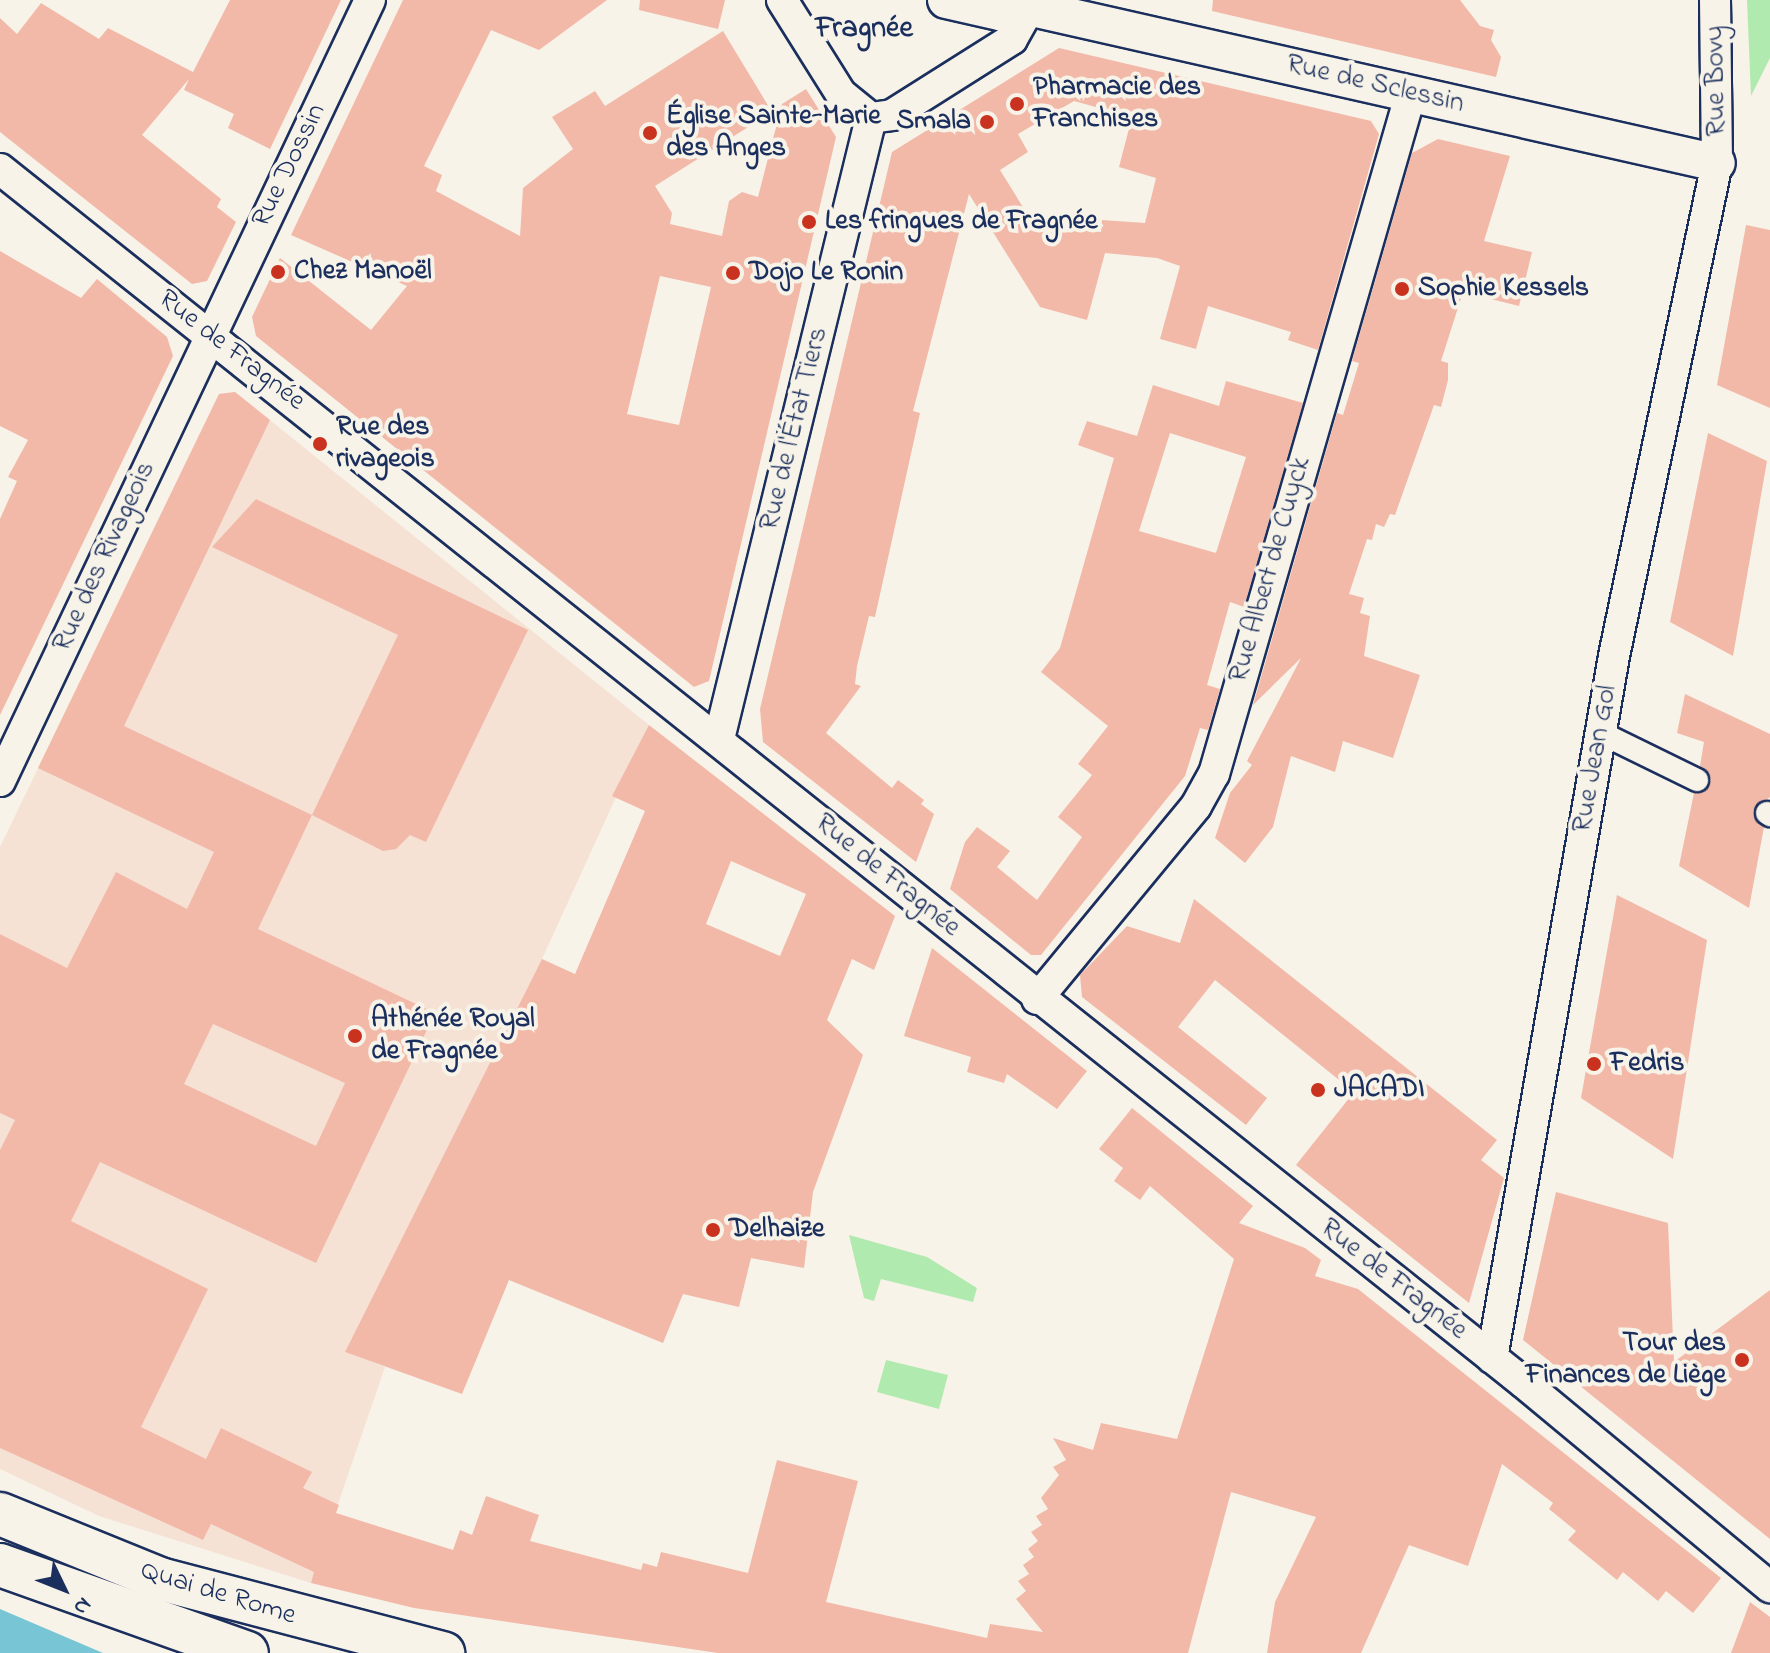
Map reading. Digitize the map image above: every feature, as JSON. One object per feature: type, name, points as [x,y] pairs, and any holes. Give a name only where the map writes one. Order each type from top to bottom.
[{"type":"main road","name":"Quai de Rome","points":[[0,1514],[160,1579],[443,1653]]},
{"type":"main road","name":"Quai de Rome","points":[[0,1565],[247,1653]]},
{"type":"street","name":"Rue Dossin","points":[[209,333],[370,0]]},
{"type":"street","points":[[782,0],[841,94],[871,118],[892,115],[1012,39],[1030,3]]},
{"type":"street","name":"Rue de Sclessin","points":[[946,0],[1003,13],[1030,3],[1717,163]]},
{"type":"street","name":"Rue Bovy","points":[[1715,0],[1717,163]]},
{"type":"street","name":"Rue Albert de Cuyck","points":[[1037,999],[1196,806],[1214,774],[1411,93]]},
{"type":"street","name":"Rue de l'État Tiers","points":[[719,739],[871,118]]},
{"type":"street","name":"Rue Jean Gol","points":[[1492,1358],[1601,733],[1717,163]]},
{"type":"street","name":"Rue de Fragnée","points":[[0,169],[719,739],[1037,999],[1492,1358],[1770,1587]]},
{"type":"street","name":"Rue des Rivageois","points":[[0,781],[209,333]]},
{"type":"street","points":[[1601,733],[1697,780]]},
{"type":"shaded area","points":[[235,392],[649,725],[542,959],[346,1352],[385,1367],[311,1583],[99,1516],[0,1469],[0,847],[219,394]]},
{"type":"green space","points":[[1747,0],[1770,0],[1770,58],[1751,96]]},
{"type":"green space","points":[[849,1235],[927,1257],[977,1288],[973,1302],[881,1279],[874,1301],[864,1298]]},
{"type":"green space","points":[[886,1360],[948,1375],[939,1409],[877,1392]]},
{"type":"water","points":[[0,1609],[103,1653],[0,1653]]},
{"type":"building","points":[[230,0],[341,0],[270,149],[228,128],[234,114],[184,90],[189,79],[142,135],[221,199],[217,207],[236,222],[207,281],[192,284],[0,132],[0,18],[17,34],[41,3],[99,39],[108,28],[193,72]]},
{"type":"building","points":[[403,0],[607,0],[539,50],[491,30],[424,166],[442,175],[436,191],[520,236],[523,188],[573,149],[552,117],[595,91],[605,106],[723,31],[772,112],[655,186],[672,213],[670,224],[722,236],[729,201],[742,192],[758,197],[782,104],[806,89],[836,137],[709,681],[694,687],[256,336],[252,317],[280,258],[371,330],[407,286],[291,235]],"holes":[[[660,276],[711,287],[679,425],[627,414]]]},
{"type":"building","points":[[640,0],[725,0],[718,29],[639,10]]},
{"type":"building","points":[[1213,0],[1460,0],[1480,26],[1494,30],[1491,40],[1501,57],[1496,77],[1212,11]]},
{"type":"building","points":[[1059,48],[1371,121],[1379,134],[1318,350],[1288,340],[1291,332],[1208,306],[1196,349],[1160,339],[1180,266],[1157,258],[1105,253],[1087,320],[1040,307],[969,194],[913,411],[920,413],[875,617],[869,616],[857,666],[855,684],[861,686],[826,733],[892,788],[898,780],[924,800],[921,804],[934,814],[916,862],[763,742],[760,709],[892,152]],"holes":[[[1074,101],[1132,117],[1119,167],[1156,178],[1145,223],[1102,220],[1101,232],[1034,225],[1000,170],[1028,152],[1018,134]]]},
{"type":"building","points":[[1438,139],[1510,156],[1484,241],[1532,252],[1519,306],[1463,292],[1441,361],[1448,363],[1448,380],[1441,407],[1434,405],[1395,515],[1390,514],[1384,527],[1376,524],[1372,540],[1367,539],[1349,594],[1364,598],[1360,613],[1370,616],[1364,656],[1420,675],[1393,758],[1343,741],[1335,772],[1291,756],[1273,827],[1245,863],[1215,838],[1230,793],[1252,765],[1247,761],[1301,658],[1253,705],[1337,413],[1343,415],[1359,363],[1352,361],[1412,153]]},
{"type":"building","points":[[1746,225],[1770,230],[1770,408],[1717,385]]},
{"type":"building","points":[[0,251],[81,298],[97,279],[167,337],[173,356],[0,715],[0,519],[17,481],[8,477],[28,440],[0,426]]},
{"type":"building","points":[[1226,381],[1303,403],[1244,607],[1230,602],[1207,685],[1220,689],[1208,730],[1200,728],[1185,776],[1041,955],[1031,955],[950,889],[965,842],[977,827],[1010,851],[997,867],[1037,900],[1082,837],[1058,817],[1092,775],[1078,764],[1108,726],[1041,672],[1060,648],[1114,458],[1078,445],[1087,421],[1137,436],[1153,385],[1219,406]],"holes":[[[1170,433],[1246,457],[1216,553],[1139,531]]]},
{"type":"building","points":[[235,392],[270,420],[124,726],[312,815],[258,929],[435,1013],[316,1263],[100,1162],[71,1221],[208,1289],[141,1427],[206,1459],[221,1428],[312,1472],[303,1488],[339,1505],[336,1513],[453,1550],[460,1530],[472,1535],[486,1496],[539,1515],[530,1541],[641,1570],[643,1563],[657,1567],[661,1552],[748,1573],[777,1460],[858,1481],[826,1602],[987,1638],[990,1624],[1043,1632],[1016,1599],[1026,1591],[1018,1581],[1029,1574],[1023,1565],[1034,1557],[1028,1549],[1038,1541],[1031,1532],[1042,1525],[1036,1516],[1048,1509],[1041,1498],[1059,1475],[1053,1467],[1066,1460],[1053,1438],[1093,1450],[1101,1423],[1177,1439],[1234,1259],[1150,1186],[1140,1200],[1114,1181],[1123,1168],[1099,1149],[1132,1108],[1253,1206],[1239,1223],[1305,1248],[1321,1260],[1315,1276],[1358,1289],[1721,1578],[1693,1613],[1666,1591],[1658,1601],[1623,1572],[1617,1580],[1568,1540],[1576,1531],[1549,1509],[1553,1503],[1502,1464],[1468,1566],[1409,1545],[1361,1653],[1267,1653],[1275,1602],[1316,1517],[1231,1492],[1188,1653],[718,1653],[414,1608],[311,1583],[314,1572],[211,1524],[203,1540],[0,1448],[0,1150],[15,1120],[0,1113],[0,934],[67,968],[116,872],[187,909],[214,852],[38,768],[219,394]],"holes":[[[213,1024],[345,1083],[316,1146],[184,1084]]]},
{"type":"building","points":[[1708,433],[1767,461],[1733,656],[1670,622]]},
{"type":"building","points":[[256,499],[528,630],[426,842],[410,835],[396,849],[383,851],[312,815],[398,635],[212,547]]},
{"type":"building","points":[[1685,694],[1770,734],[1770,797],[1753,811],[1764,827],[1749,908],[1679,866],[1694,793],[1705,791],[1711,780],[1700,766],[1704,742],[1677,733]]},
{"type":"building","points":[[649,725],[895,916],[874,970],[852,959],[827,1020],[863,1055],[813,1192],[804,1268],[751,1258],[739,1307],[683,1294],[663,1343],[509,1280],[462,1394],[345,1352],[542,959],[575,974],[645,811],[612,796]],"holes":[[[731,861],[806,894],[780,956],[706,924]]]},
{"type":"building","points":[[1617,895],[1707,940],[1673,1159],[1581,1098]]},
{"type":"building","points":[[1194,899],[1497,1140],[1481,1160],[1504,1178],[1469,1303],[1296,1165],[1354,1092],[1215,980],[1178,1027],[1267,1098],[1246,1125],[1082,997],[1080,975],[1127,926],[1180,943]]},
{"type":"building","points":[[932,948],[1087,1071],[1057,1109],[1007,1074],[1004,1083],[967,1072],[971,1057],[904,1036]]},
{"type":"building","points":[[1556,1192],[1668,1223],[1674,1362],[1770,1290],[1770,1539],[1523,1340]]},
{"type":"building","points":[[1750,1602],[1770,1617],[1770,1653],[1731,1653]]},
{"type":"place","name":"Pharmacie des Franchises","points":[[1017,104]]},
{"type":"place","name":"Smala","points":[[987,122]]},
{"type":"place","name":"Église Sainte-Marie des Anges","points":[[650,133]]},
{"type":"place","name":"Les fringues de Fragnée","points":[[809,222]]},
{"type":"place","name":"Chez Manoël","points":[[278,272]]},
{"type":"place","name":"Dojo Le Ronin","points":[[733,273]]},
{"type":"place","name":"Sophie Kessels","points":[[1402,289]]},
{"type":"place","name":"Rue des rivageois","points":[[320,444]]},
{"type":"place","name":"Athénée Royal de Fragnée","points":[[355,1036]]},
{"type":"place","name":"Fedris","points":[[1594,1064]]},
{"type":"place","name":"JACADI","points":[[1318,1090]]},
{"type":"place","name":"Delhaize","points":[[713,1230]]},
{"type":"place","name":"Tour des Finances de Liège","points":[[1742,1360]]},
{"type":"district","name":"Fragnée","points":[[864,29]]}]
